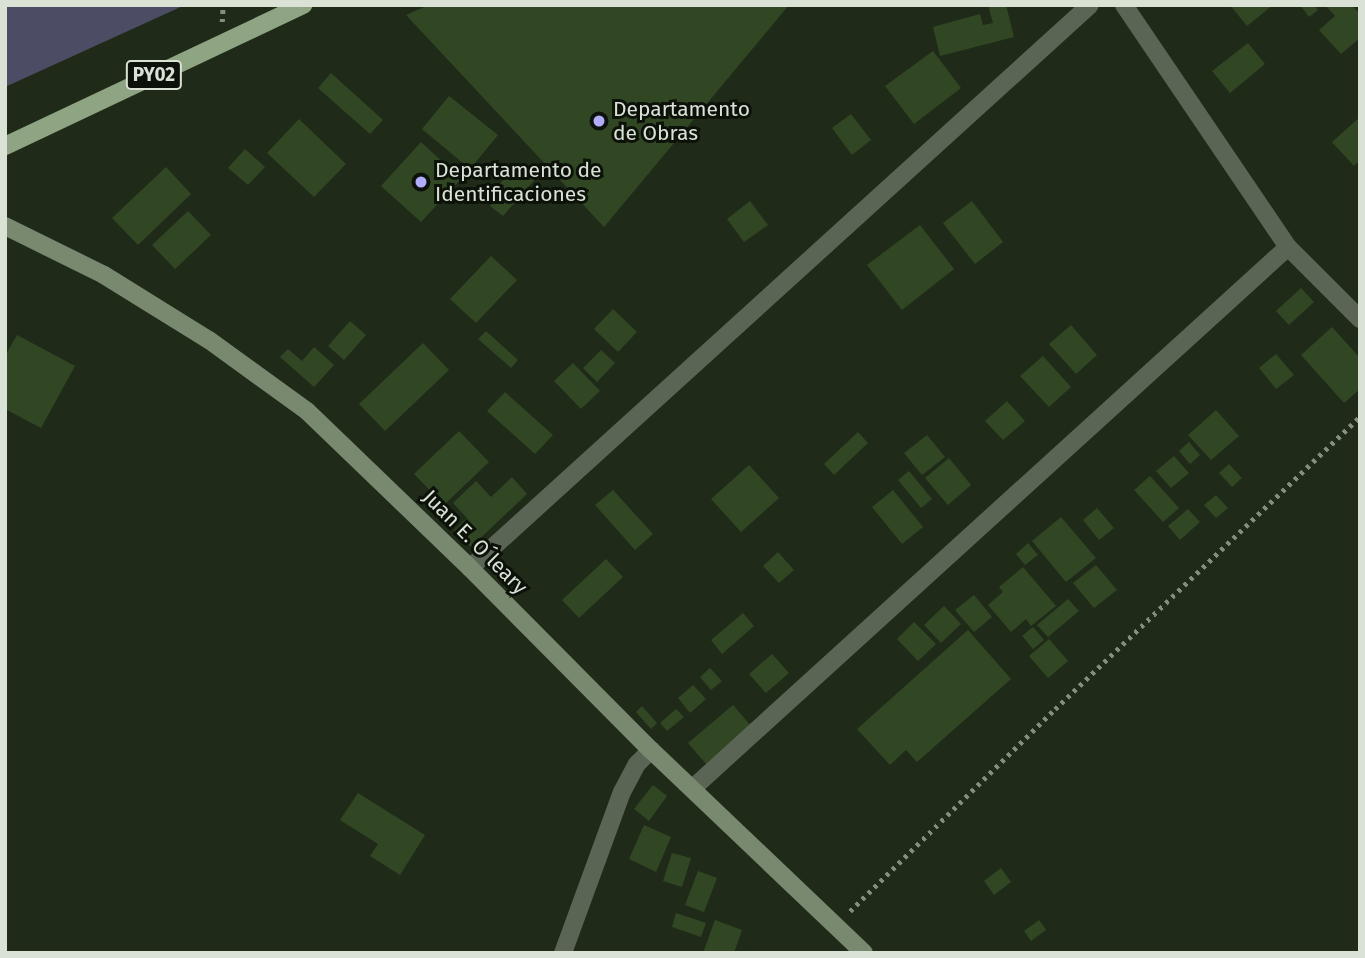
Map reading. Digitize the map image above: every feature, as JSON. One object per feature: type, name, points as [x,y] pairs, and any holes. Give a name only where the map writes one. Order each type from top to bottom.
[{"type":"main road","name":"PY02","points":[[5,146],[303,5]]},
{"type":"street","points":[[470,568],[1090,5]]},
{"type":"street","points":[[1124,5],[1288,247],[1360,318]]},
{"type":"street","name":"Juan E. O´leary","points":[[5,226],[104,275],[209,341],[307,411],[470,568],[651,750],[864,953]]},
{"type":"street","points":[[693,788],[1288,247]]},
{"type":"street","points":[[563,953],[622,792],[637,764],[651,750]]},
{"type":"path","points":[[836,925],[1055,709],[1360,417]]},
{"type":"shaded area","points":[[5,5],[185,5],[5,87]]},
{"type":"building","name":"Departamento de Obras","points":[[429,5],[789,5],[604,227],[406,15]]},
{"type":"building","points":[[988,5],[1006,5],[1014,37],[940,56],[933,27],[980,14],[983,25],[993,23]]},
{"type":"building","points":[[1230,5],[1273,5],[1247,26]]},
{"type":"building","points":[[1300,5],[1314,5],[1318,10],[1309,17]]},
{"type":"building","points":[[1325,5],[1352,5],[1360,14],[1360,38],[1341,54],[1319,30],[1335,16]]},
{"type":"building","points":[[1248,43],[1265,64],[1230,93],[1212,71]]},
{"type":"building","points":[[933,51],[961,88],[914,124],[885,86]]},
{"type":"building","points":[[331,73],[383,120],[370,134],[318,88]]},
{"type":"building","points":[[449,96],[498,135],[470,169],[422,129]]},
{"type":"building","points":[[851,114],[871,140],[852,155],[832,128]]},
{"type":"building","points":[[1360,117],[1360,160],[1354,166],[1332,142]]},
{"type":"building","points":[[299,119],[346,164],[314,197],[267,153]]},
{"type":"building","name":"Departamento de Identificaciones","points":[[421,142],[461,179],[421,222],[381,186]]},
{"type":"building","points":[[245,149],[265,167],[248,185],[228,168]]},
{"type":"building","points":[[528,165],[539,175],[503,216],[490,206],[499,196],[494,190],[514,168],[520,174]]},
{"type":"building","points":[[166,167],[191,194],[138,245],[112,218]]},
{"type":"building","points":[[750,201],[768,225],[744,242],[727,219]]},
{"type":"building","points":[[972,201],[1003,242],[975,264],[943,223]]},
{"type":"building","points":[[188,211],[211,235],[175,269],[152,245]]},
{"type":"building","points":[[920,225],[954,269],[902,310],[867,265]]},
{"type":"building","points":[[491,256],[517,280],[476,323],[450,299]]},
{"type":"building","points":[[1301,288],[1314,302],[1289,325],[1276,311]]},
{"type":"building","points":[[613,309],[637,332],[618,352],[594,329]]},
{"type":"building","points":[[350,321],[366,335],[344,360],[328,346]]},
{"type":"building","points":[[1071,325],[1097,355],[1076,374],[1049,344]]},
{"type":"building","points":[[1332,327],[1360,358],[1360,389],[1344,403],[1301,355]]},
{"type":"building","points":[[486,331],[518,360],[511,368],[478,339]]},
{"type":"building","points":[[17,335],[75,366],[41,428],[5,409],[5,356]]},
{"type":"building","points":[[423,343],[449,370],[385,431],[359,404]]},
{"type":"building","points":[[314,347],[334,365],[314,387],[280,357],[288,349],[302,361]]},
{"type":"building","points":[[601,350],[615,363],[597,382],[583,368]]},
{"type":"building","points":[[1276,354],[1294,375],[1276,389],[1259,368]]},
{"type":"building","points":[[1043,356],[1071,387],[1049,407],[1020,376]]},
{"type":"building","points":[[573,363],[600,391],[581,409],[554,381]]},
{"type":"building","points":[[505,392],[553,435],[535,454],[487,411]]},
{"type":"building","points":[[1007,401],[1025,421],[1003,440],[985,421]]},
{"type":"building","points":[[1216,410],[1239,436],[1211,460],[1188,435]]},
{"type":"building","points":[[459,431],[489,462],[444,505],[414,474]]},
{"type":"building","points":[[858,432],[868,443],[834,475],[824,464]]},
{"type":"building","points":[[927,435],[945,457],[922,475],[904,453]]},
{"type":"building","points":[[1189,442],[1200,455],[1190,464],[1179,451]]},
{"type":"building","points":[[1174,456],[1189,473],[1171,488],[1156,471]]},
{"type":"building","points":[[949,458],[971,485],[948,505],[925,478]]},
{"type":"building","points":[[1229,464],[1242,478],[1232,487],[1219,473]]},
{"type":"building","points":[[749,465],[779,498],[741,532],[711,499]]},
{"type":"building","points":[[909,471],[932,499],[921,508],[898,480]]},
{"type":"building","points":[[1150,476],[1179,508],[1163,522],[1134,490]]},
{"type":"building","points":[[512,477],[527,494],[471,547],[454,530],[467,518],[453,503],[476,481],[491,497]]},
{"type":"building","points":[[613,490],[653,534],[635,550],[595,505]]},
{"type":"building","points":[[893,490],[923,527],[902,544],[872,507]]},
{"type":"building","points":[[1216,495],[1228,508],[1216,518],[1204,505]]},
{"type":"building","points":[[1097,508],[1114,528],[1099,540],[1083,520]]},
{"type":"building","points":[[1188,509],[1200,522],[1180,540],[1168,526]]},
{"type":"building","points":[[1061,517],[1096,558],[1066,582],[1032,541]]},
{"type":"building","points":[[1028,543],[1038,555],[1025,565],[1016,554]]},
{"type":"building","points":[[778,552],[794,570],[779,583],[763,566]]},
{"type":"building","points":[[606,559],[623,577],[579,618],[562,600]]},
{"type":"building","points":[[1096,565],[1117,590],[1094,608],[1073,583]]},
{"type":"building","points":[[1023,567],[1056,606],[1031,626],[1026,619],[1011,632],[988,605],[1003,592],[999,587]]},
{"type":"building","points":[[974,595],[992,617],[974,632],[955,610]]},
{"type":"building","points":[[1068,599],[1079,611],[1048,637],[1037,625]]},
{"type":"building","points":[[944,606],[961,624],[941,643],[924,625]]},
{"type":"building","points":[[743,613],[754,626],[722,654],[711,640]]},
{"type":"building","points":[[914,622],[936,644],[918,661],[897,639]]},
{"type":"building","points":[[1033,627],[1044,640],[1033,649],[1022,636]]},
{"type":"building","points":[[968,630],[1011,679],[917,762],[906,750],[890,765],[857,729]]},
{"type":"building","points":[[1049,639],[1068,661],[1048,678],[1029,656]]},
{"type":"building","points":[[772,654],[789,673],[766,693],[749,674]]},
{"type":"building","points":[[710,668],[722,681],[711,690],[700,677]]},
{"type":"building","points":[[693,685],[706,699],[690,713],[678,698]]},
{"type":"building","points":[[733,705],[751,726],[707,765],[688,743]]},
{"type":"building","points":[[642,706],[657,723],[651,729],[636,712]]},
{"type":"building","points":[[676,709],[684,717],[667,731],[660,723]]},
{"type":"building","points":[[653,785],[667,796],[649,821],[634,809]]},
{"type":"building","points":[[358,793],[425,835],[400,875],[370,856],[378,844],[340,820]]},
{"type":"building","points":[[644,825],[671,837],[656,872],[629,859]]},
{"type":"building","points":[[672,853],[691,858],[682,887],[663,881]]},
{"type":"building","points":[[1001,868],[1011,882],[994,895],[984,881]]},
{"type":"building","points":[[698,871],[717,878],[704,912],[685,905]]},
{"type":"building","points":[[676,913],[706,923],[701,937],[672,927]]},
{"type":"building","points":[[715,920],[742,930],[734,953],[703,953]]},
{"type":"building","points":[[1039,920],[1046,930],[1031,941],[1024,931]]},
{"type":"place","name":"Departamento de Obras","points":[[599,121]]},
{"type":"place","name":"Departamento de Identificaciones","points":[[421,182]]}]
